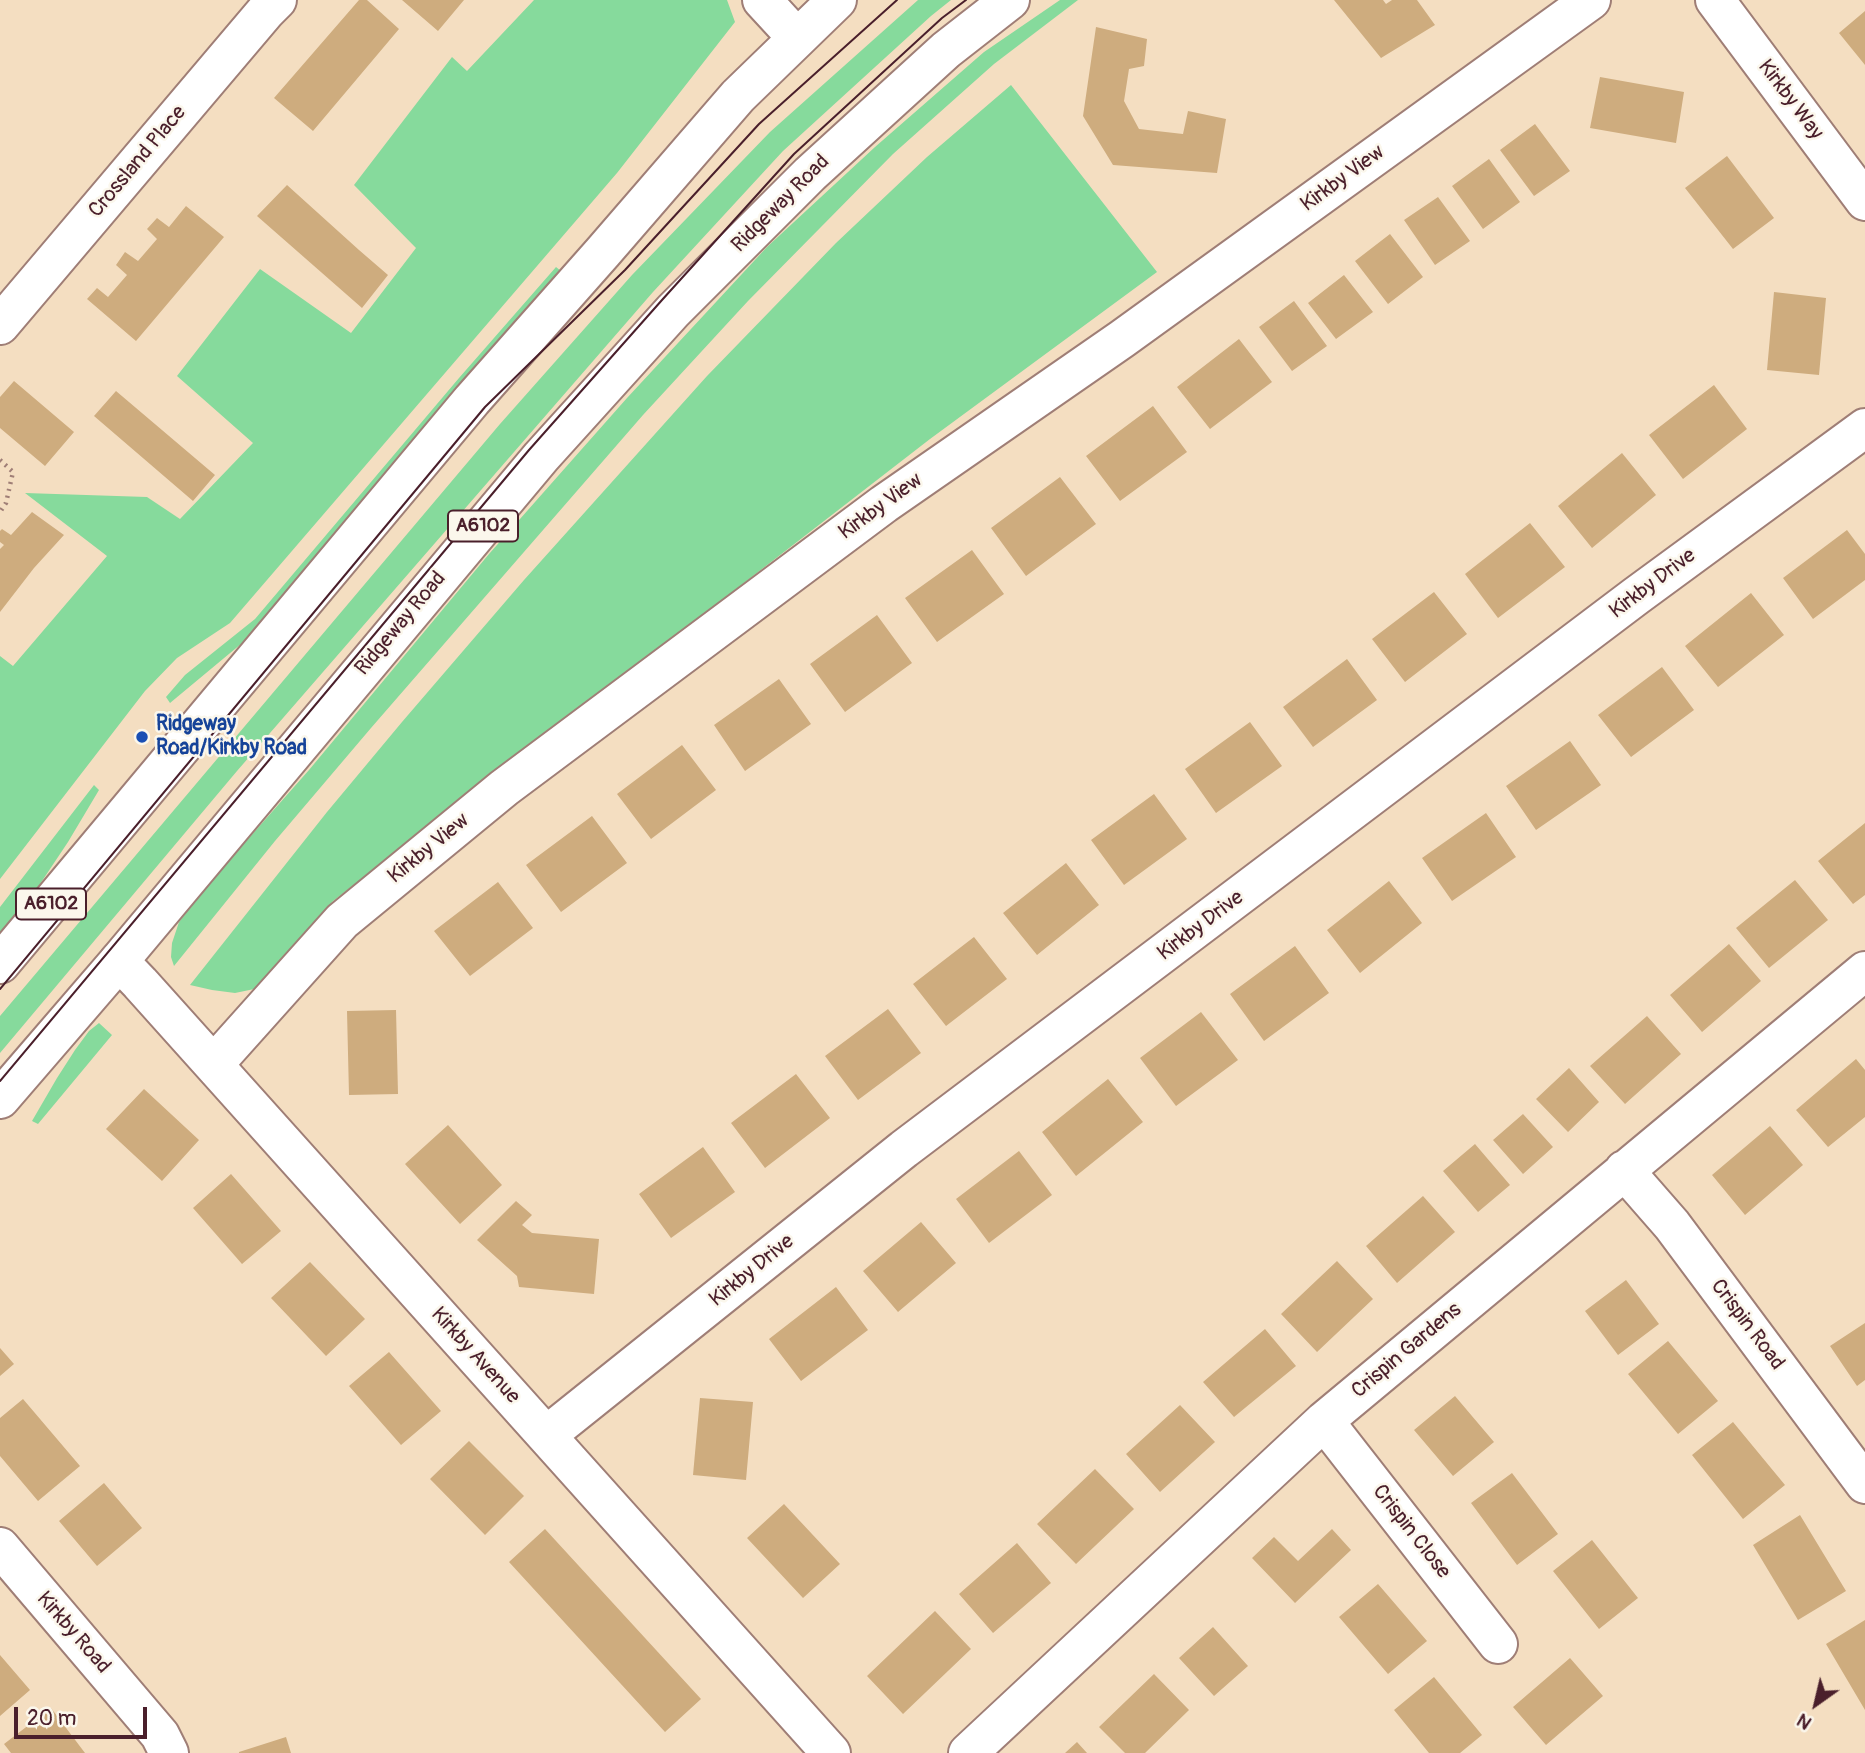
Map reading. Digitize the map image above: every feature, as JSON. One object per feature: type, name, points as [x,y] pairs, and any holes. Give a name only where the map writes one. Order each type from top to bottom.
[{"type":"main road","name":"Crossland Place","points":[[0,326],[277,0]]},
{"type":"main road","points":[[762,0],[797,38]]},
{"type":"main road","name":"A6102","points":[[0,964],[472,400],[738,96],[837,0]]},
{"type":"main road","name":"Ridgeway Road","points":[[0,1099],[541,457],[673,311],[810,174],[946,50],[1010,0]]},
{"type":"main road","name":"Kirkby View","points":[[214,1064],[342,921],[504,788],[884,504],[1122,339],[1591,0]]},
{"type":"main road","name":"Kirkby Way","points":[[1715,0],[1865,201]]},
{"type":"main road","name":"Kirkby Drive","points":[[547,1435],[904,1149],[1625,605],[1865,428]]},
{"type":"main road","name":"Kirkby Avenue","points":[[119,961],[831,1753]]},
{"type":"main road","name":"Crispin Gardens","points":[[968,1753],[1324,1421],[1865,971]]},
{"type":"main road","name":"Crispin Road","points":[[1625,1170],[1672,1226],[1865,1484]]},
{"type":"main road","name":"Crispin Close","points":[[1324,1421],[1498,1644]]},
{"type":"main road","name":"Kirkby Road","points":[[0,1547],[160,1735],[170,1753]]},
{"type":"path","points":[[0,460],[13,472],[6,503],[0,512]]},
{"type":"green space","points":[[534,0],[727,0],[735,22],[617,173],[230,623],[177,658],[145,691],[0,879],[0,656],[13,666],[107,556],[25,493],[147,497],[180,519],[253,443],[177,376],[260,269],[351,333],[416,248],[354,185],[452,57],[467,71]]},
{"type":"green space","points":[[918,0],[951,0],[783,151],[653,292],[237,771],[0,1053],[0,1016],[500,424],[632,275],[770,132]]},
{"type":"green space","points":[[1060,0],[1078,0],[994,64],[893,154],[748,301],[643,415],[371,728],[174,966],[171,957],[172,943],[179,922],[210,882],[309,770],[489,554],[627,398],[767,247],[875,147],[984,52]]},
{"type":"green space","points":[[1011,85],[1157,272],[930,439],[333,901],[259,988],[235,993],[190,985],[402,722],[524,580],[707,376],[836,243],[927,157]]},
{"type":"green space","points":[[556,267],[561,271],[259,629],[170,703],[166,697],[185,675],[255,619]]},
{"type":"green space","points":[[94,785],[99,790],[68,842],[30,899],[0,935],[0,907]]},
{"type":"green space","points":[[99,1023],[112,1035],[38,1124],[32,1121],[75,1050],[89,1031]]},
{"type":"building","points":[[359,0],[367,0],[399,29],[313,131],[274,98]]},
{"type":"building","points":[[402,0],[464,0],[438,31]]},
{"type":"building","points":[[1334,0],[1383,0],[1386,4],[1392,0],[1417,0],[1435,25],[1381,58]]},
{"type":"building","points":[[1865,11],[1865,65],[1839,33]]},
{"type":"building","points":[[1096,27],[1147,39],[1144,66],[1129,69],[1124,101],[1139,129],[1183,134],[1188,111],[1226,119],[1217,173],[1113,165],[1083,116]]},
{"type":"building","points":[[1600,77],[1684,92],[1676,143],[1590,128]]},
{"type":"building","points":[[1535,124],[1570,171],[1534,196],[1500,150]]},
{"type":"building","points":[[1727,156],[1774,218],[1733,249],[1685,188]]},
{"type":"building","points":[[1489,159],[1520,202],[1483,229],[1452,186]]},
{"type":"building","points":[[287,185],[388,275],[362,308],[257,216]]},
{"type":"building","points":[[1438,197],[1470,241],[1435,265],[1404,220]]},
{"type":"building","points":[[186,206],[224,237],[136,341],[87,299],[97,288],[108,297],[127,275],[116,265],[125,252],[138,261],[157,239],[147,229],[157,218],[169,227]]},
{"type":"building","points":[[1390,234],[1423,277],[1388,304],[1355,261]]},
{"type":"building","points":[[1344,275],[1373,312],[1336,339],[1308,303]]},
{"type":"building","points":[[1774,292],[1826,298],[1819,375],[1767,370]]},
{"type":"building","points":[[1294,301],[1327,346],[1292,371],[1259,327]]},
{"type":"building","points":[[1239,339],[1272,382],[1210,429],[1177,387]]},
{"type":"building","points":[[14,381],[74,432],[45,466],[0,428],[0,397]]},
{"type":"building","points":[[1714,385],[1747,429],[1683,479],[1649,435]]},
{"type":"building","points":[[116,391],[215,475],[193,501],[94,416]]},
{"type":"building","points":[[1153,406],[1187,452],[1120,501],[1086,456]]},
{"type":"building","points":[[1622,453],[1656,495],[1592,548],[1558,506]]},
{"type":"building","points":[[1060,477],[1096,524],[1026,576],[991,528]]},
{"type":"building","points":[[32,512],[64,535],[0,612],[0,549],[4,545],[0,542],[0,531],[2,529],[11,535]]},
{"type":"building","points":[[1530,523],[1565,567],[1498,618],[1465,574]]},
{"type":"building","points":[[1847,530],[1865,554],[1865,580],[1813,619],[1783,578]]},
{"type":"building","points":[[972,550],[1004,594],[937,642],[905,598]]},
{"type":"building","points":[[1434,592],[1467,634],[1405,682],[1372,639]]},
{"type":"building","points":[[1751,593],[1784,635],[1718,687],[1685,646]]},
{"type":"building","points":[[877,615],[912,663],[845,712],[810,664]]},
{"type":"building","points":[[1347,659],[1377,700],[1313,747],[1283,707]]},
{"type":"building","points":[[1662,667],[1694,710],[1631,757],[1598,715]]},
{"type":"building","points":[[779,679],[811,724],[745,771],[714,725]]},
{"type":"building","points":[[1250,722],[1282,766],[1216,813],[1185,769]]},
{"type":"building","points":[[1570,741],[1601,785],[1536,830],[1506,786]]},
{"type":"building","points":[[682,745],[716,790],[651,839],[617,794]]},
{"type":"building","points":[[1154,794],[1187,839],[1124,885],[1091,840]]},
{"type":"building","points":[[1486,813],[1516,857],[1452,901],[1422,858]]},
{"type":"building","points":[[592,816],[627,863],[561,912],[526,865]]},
{"type":"building","points":[[1865,823],[1865,895],[1853,904],[1818,861]]},
{"type":"building","points":[[1066,863],[1099,905],[1037,955],[1003,913]]},
{"type":"building","points":[[1795,880],[1828,920],[1769,968],[1736,928]]},
{"type":"building","points":[[1389,881],[1422,923],[1360,973],[1327,930]]},
{"type":"building","points":[[498,882],[533,928],[470,976],[434,931]]},
{"type":"building","points":[[974,937],[1007,979],[946,1026],[913,984]]},
{"type":"building","points":[[1729,944],[1761,981],[1702,1032],[1670,995]]},
{"type":"building","points":[[1295,946],[1329,993],[1264,1041],[1230,994]]},
{"type":"building","points":[[888,1009],[921,1053],[858,1100],[825,1056]]},
{"type":"building","points":[[396,1010],[398,1094],[349,1095],[347,1011]]},
{"type":"building","points":[[1201,1012],[1238,1060],[1176,1106],[1140,1058]]},
{"type":"building","points":[[1647,1016],[1681,1054],[1625,1104],[1590,1066]]},
{"type":"building","points":[[1856,1059],[1865,1070],[1865,1117],[1828,1147],[1796,1110]]},
{"type":"building","points":[[1569,1068],[1599,1102],[1568,1132],[1536,1099]]},
{"type":"building","points":[[796,1074],[830,1118],[765,1168],[731,1123]]},
{"type":"building","points":[[1108,1079],[1143,1122],[1076,1176],[1042,1132]]},
{"type":"building","points":[[144,1089],[199,1140],[162,1181],[106,1129]]},
{"type":"building","points":[[1523,1114],[1553,1147],[1523,1174],[1493,1140]]},
{"type":"building","points":[[448,1125],[502,1185],[460,1224],[405,1164]]},
{"type":"building","points":[[1770,1126],[1803,1165],[1745,1215],[1712,1175]]},
{"type":"building","points":[[1475,1144],[1510,1185],[1478,1212],[1443,1171]]},
{"type":"building","points":[[703,1147],[735,1192],[671,1238],[639,1194]]},
{"type":"building","points":[[1019,1151],[1052,1195],[989,1243],[956,1199]]},
{"type":"building","points":[[231,1174],[281,1231],[242,1264],[193,1208]]},
{"type":"building","points":[[1423,1196],[1455,1232],[1397,1283],[1366,1246]]},
{"type":"building","points":[[516,1201],[532,1215],[522,1225],[532,1233],[599,1239],[594,1294],[519,1287],[517,1276],[477,1240]]},
{"type":"building","points":[[921,1222],[956,1263],[898,1312],[863,1271]]},
{"type":"building","points":[[1337,1261],[1373,1299],[1317,1352],[1281,1314]]},
{"type":"building","points":[[310,1262],[365,1319],[326,1356],[271,1298]]},
{"type":"building","points":[[1626,1280],[1659,1324],[1618,1355],[1585,1311]]},
{"type":"building","points":[[836,1287],[868,1330],[801,1381],[769,1339]]},
{"type":"building","points":[[1865,1323],[1865,1380],[1857,1386],[1830,1346]]},
{"type":"building","points":[[1265,1329],[1296,1366],[1234,1417],[1203,1382]]},
{"type":"building","points":[[1668,1341],[1718,1401],[1678,1434],[1628,1374]]},
{"type":"building","points":[[0,1348],[14,1364],[0,1376]]},
{"type":"building","points":[[389,1352],[441,1411],[401,1445],[349,1386]]},
{"type":"building","points":[[1455,1396],[1494,1442],[1453,1476],[1414,1430]]},
{"type":"building","points":[[700,1398],[753,1402],[746,1480],[693,1475]]},
{"type":"building","points":[[23,1399],[80,1466],[38,1501],[0,1456],[0,1418]]},
{"type":"building","points":[[1180,1405],[1215,1442],[1160,1492],[1126,1454]]},
{"type":"building","points":[[1733,1422],[1785,1485],[1743,1519],[1692,1455]]},
{"type":"building","points":[[469,1441],[524,1496],[485,1535],[430,1479]]},
{"type":"building","points":[[1095,1469],[1134,1509],[1076,1564],[1037,1524]]},
{"type":"building","points":[[1512,1473],[1558,1534],[1517,1565],[1471,1503]]},
{"type":"building","points":[[104,1483],[142,1528],[97,1566],[59,1521]]},
{"type":"building","points":[[784,1504],[840,1564],[803,1598],[747,1538]]},
{"type":"building","points":[[1800,1515],[1846,1591],[1798,1620],[1753,1545]]},
{"type":"building","points":[[545,1529],[701,1699],[665,1732],[509,1562]]},
{"type":"building","points":[[1332,1529],[1351,1550],[1295,1603],[1252,1558],[1274,1537],[1298,1561]]},
{"type":"building","points":[[1592,1540],[1638,1598],[1599,1629],[1553,1571]]},
{"type":"building","points":[[1017,1543],[1051,1583],[993,1633],[959,1594]]},
{"type":"building","points":[[1378,1584],[1427,1641],[1388,1674],[1339,1617]]},
{"type":"building","points":[[935,1611],[971,1649],[903,1714],[867,1676]]},
{"type":"building","points":[[1865,1620],[1865,1710],[1826,1644]]},
{"type":"building","points":[[1213,1627],[1248,1666],[1214,1696],[1179,1658]]},
{"type":"building","points":[[0,1655],[30,1690],[0,1716]]},
{"type":"building","points":[[1570,1658],[1603,1696],[1546,1745],[1513,1707]]},
{"type":"building","points":[[1154,1674],[1189,1710],[1145,1753],[1125,1753],[1099,1727]]},
{"type":"building","points":[[1434,1677],[1482,1735],[1460,1753],[1429,1753],[1394,1710]]},
{"type":"building","points":[[51,1708],[85,1753],[11,1753],[4,1744]]},
{"type":"building","points":[[286,1737],[291,1753],[239,1753],[239,1752]]},
{"type":"building","points":[[1077,1742],[1087,1753],[1065,1753]]},
{"type":"tram line","points":[[0,989],[485,407],[625,270],[759,124],[897,0]]},
{"type":"tram line","points":[[0,1081],[529,450],[662,300],[794,154],[942,18],[966,0]]},
{"type":"place","name":"Ridgeway Road/Kirkby Road","points":[[142,737]]}]
